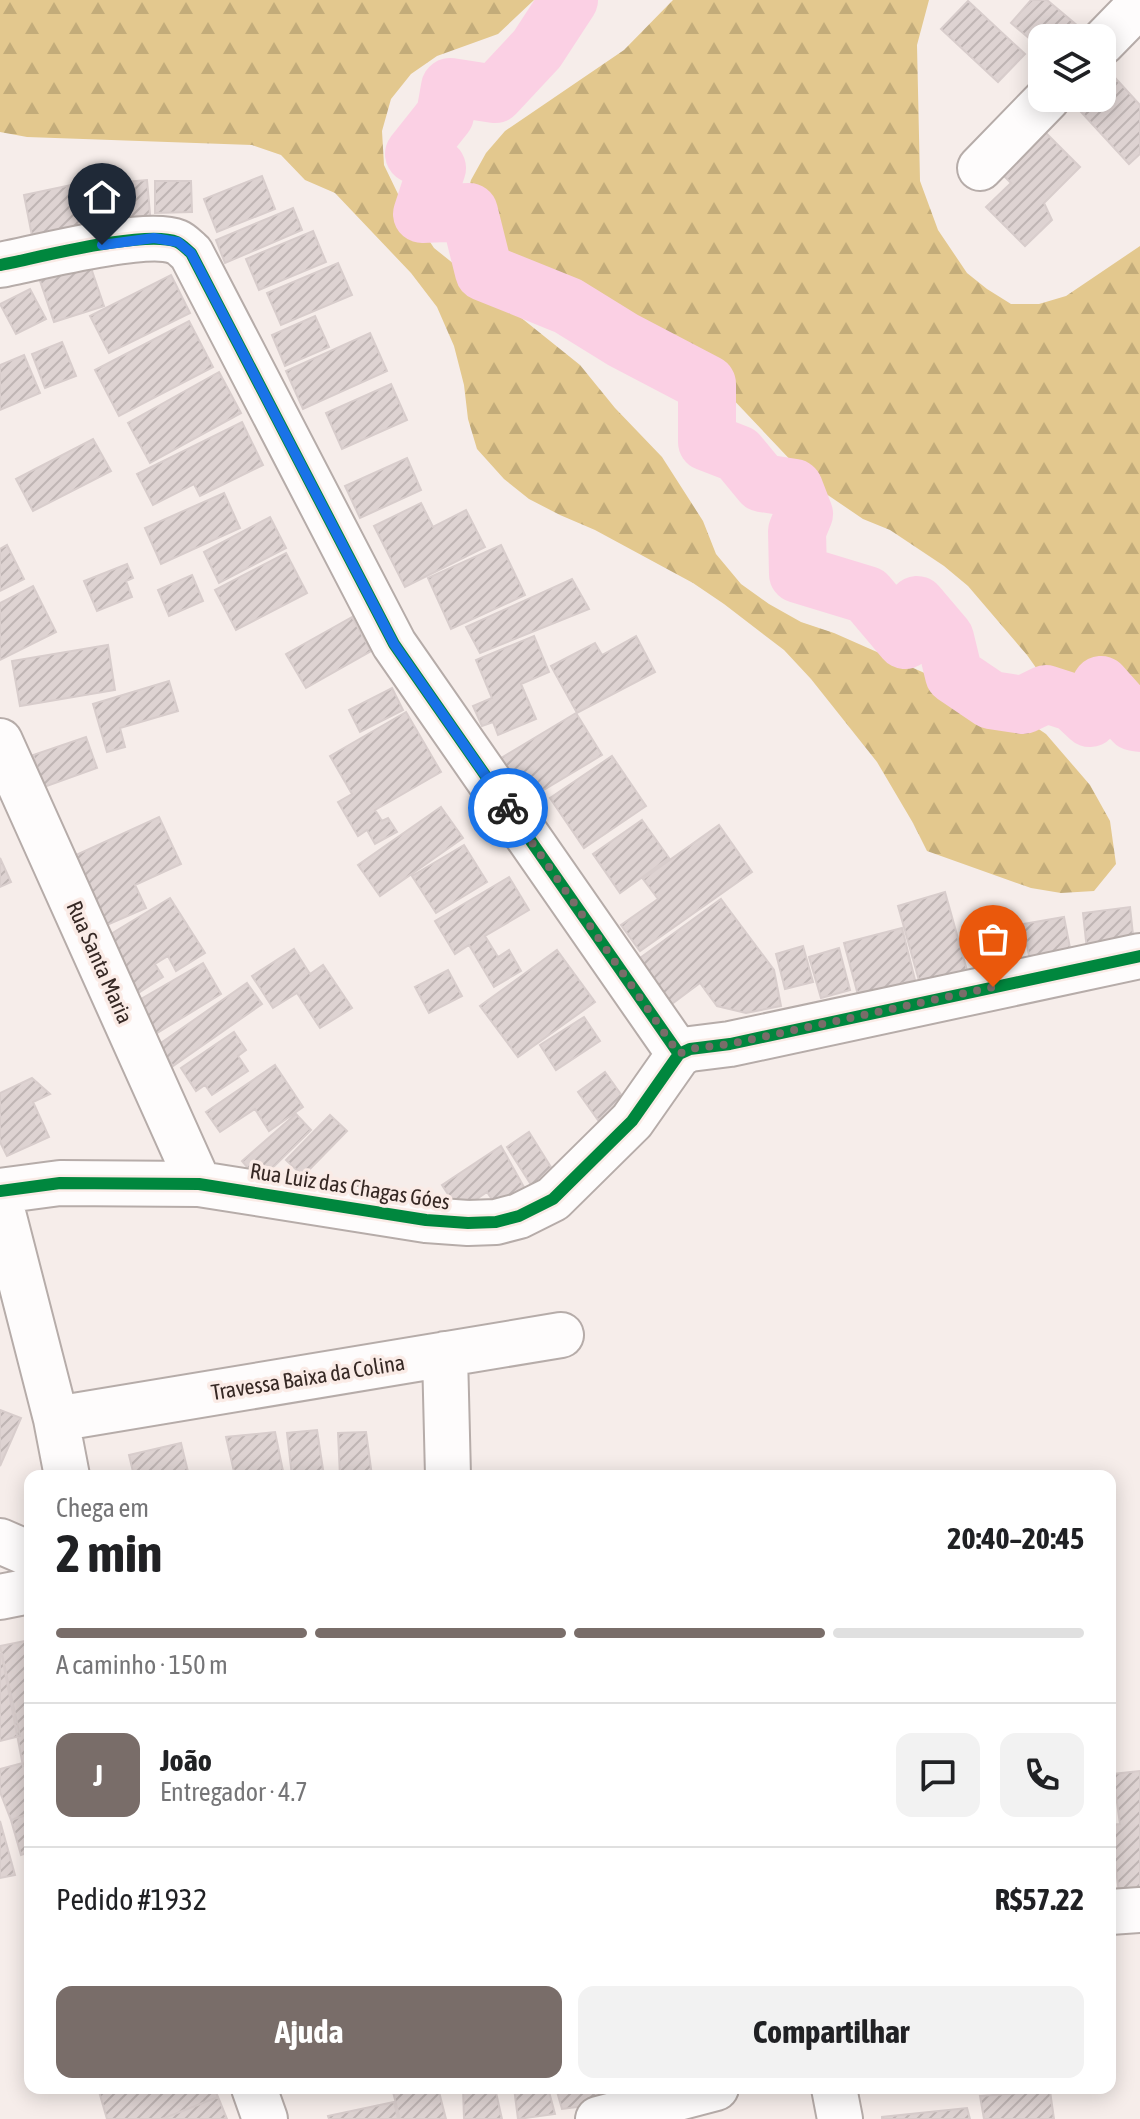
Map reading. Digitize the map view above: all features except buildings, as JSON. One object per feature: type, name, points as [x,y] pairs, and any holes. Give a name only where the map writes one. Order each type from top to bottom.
[{"type":"street","points":[[1116,29],[1140,4]]},
{"type":"street","points":[[980,168],[1034,112]]},
{"type":"street","points":[[0,265],[154,238],[178,242],[191,253],[394,644],[679,1054],[690,1049],[730,1044],[1140,956]]},
{"type":"street","name":"Rua Santa Maria","points":[[0,741],[199,1184]]},
{"type":"street","name":"Rua Luiz das Chagas Góes","points":[[0,1191],[60,1183],[199,1184],[426,1220],[496,1222],[519,1216],[553,1199],[632,1121],[679,1054]]},
{"type":"street","points":[[0,1201],[56,1419],[66,1470]]},
{"type":"street","name":"Travessa Baixa da Colina","points":[[56,1419],[561,1335]]},
{"type":"street","points":[[445,1354],[448,1470]]},
{"type":"street","points":[[0,1541],[24,1551]]},
{"type":"street","points":[[0,1597],[24,1592]]},
{"type":"street","points":[[1116,1912],[1140,1910]]},
{"type":"street","points":[[256,2094],[265,2119]]},
{"type":"street","points":[[598,2119],[693,2094]]},
{"type":"street","points":[[835,2094],[840,2119]]},
{"type":"green space","points":[[0,0],[534,0],[498,34],[437,56],[411,74],[391,99],[382,131],[384,165],[398,194],[434,248],[580,365],[615,408],[662,457],[703,521],[716,554],[741,584],[801,622],[834,633],[1015,713],[1046,734],[1090,785],[1110,821],[1116,864],[1094,891],[1061,893],[1031,888],[927,851],[877,762],[784,650],[693,583],[595,530],[529,499],[504,479],[477,449],[454,346],[437,307],[411,273],[335,193],[305,180],[281,155],[252,145],[27,137],[0,132]]},
{"type":"green space","points":[[673,0],[929,0],[917,45],[920,181],[938,230],[967,273],[1011,304],[1039,304],[1066,296],[1140,246],[1140,737],[1114,739],[1088,728],[968,586],[890,530],[863,519],[816,487],[728,394],[703,373],[644,332],[472,235],[463,208],[471,180],[486,153],[505,131],[624,50]]},
{"type":"waterway","points":[[569,0],[537,49],[495,94],[450,87],[445,115],[414,154],[437,168],[422,214],[469,212],[484,272],[568,306],[623,340],[707,384],[707,442],[738,454],[762,483],[794,488],[804,514],[797,531],[798,574],[867,595],[905,640],[917,605],[945,638],[954,675],[991,700],[1023,705],[1046,694],[1074,703],[1090,718],[1101,685],[1134,722],[1140,723]]},
{"type":"cycle path","points":[[0,265],[141,239],[177,242],[191,253],[394,644],[679,1054]]},
{"type":"cycle path","points":[[0,1191],[60,1183],[199,1184],[426,1220],[496,1222],[519,1216],[553,1199],[632,1121],[679,1054],[690,1049],[730,1044],[1140,956]]},
{"type":"way so far","points":[[508,808],[679,1054],[690,1049],[730,1044],[993,987]]},
{"type":"route","points":[[102,245],[154,238],[178,242],[191,253],[394,644],[508,808]]}]
